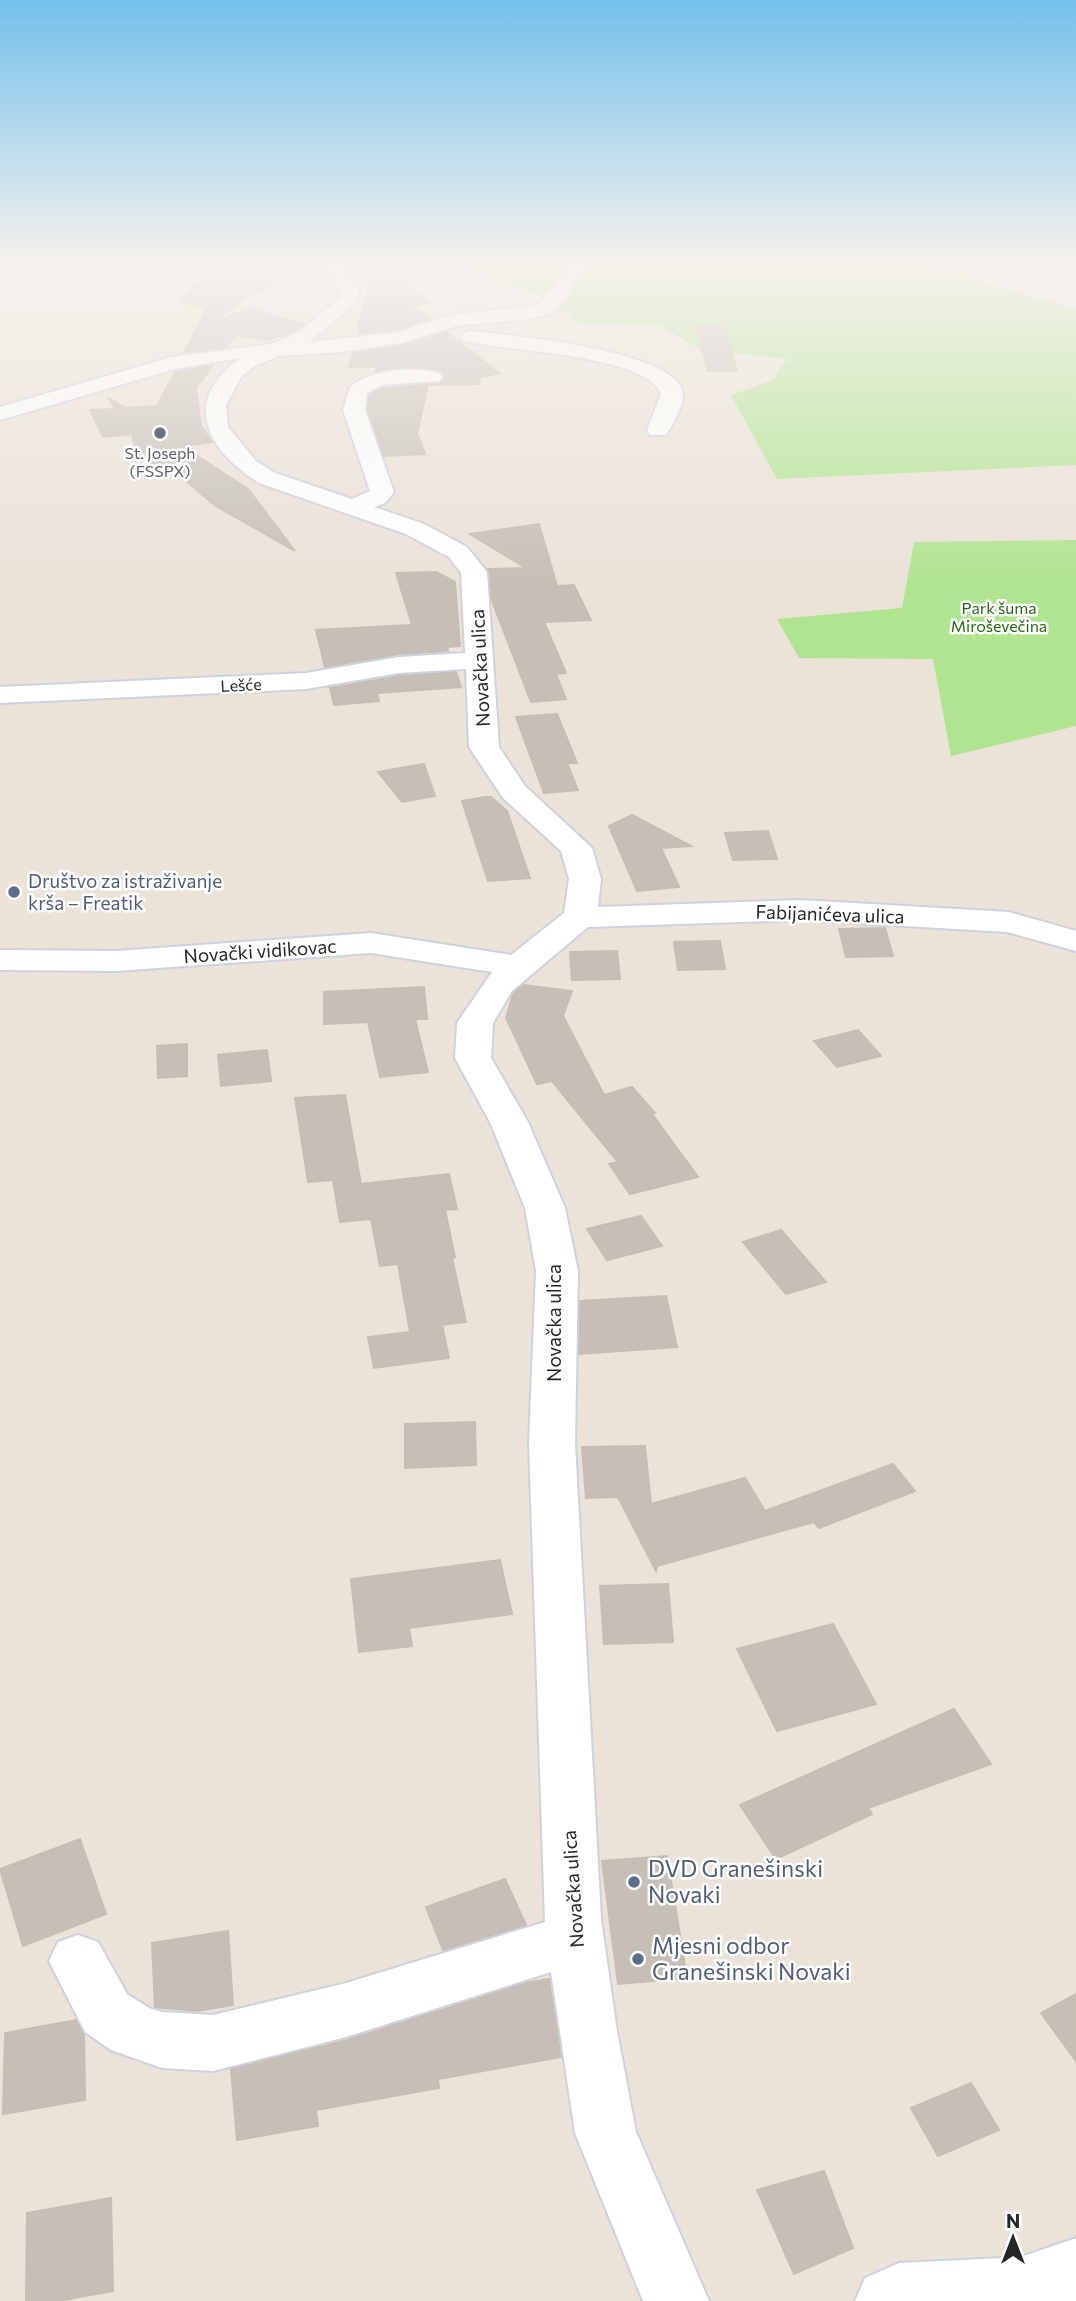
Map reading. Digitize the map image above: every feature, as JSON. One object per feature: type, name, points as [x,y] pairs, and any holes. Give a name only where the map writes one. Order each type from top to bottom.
[{"type":"street","points":[[0,414],[150,369]]},
{"type":"street","name":"Novačka ulica","points":[[239,369],[233,373],[215,405],[217,427],[237,456],[257,472],[350,508],[415,528],[458,552],[474,572],[484,747],[514,792],[576,848],[585,879],[580,917],[517,965],[498,985],[475,1023],[473,1058],[509,1122],[545,1208],[557,1271],[552,1443],[576,1938],[588,2031],[606,2133],[676,2301]]},
{"type":"street","points":[[638,369],[657,376],[670,386],[672,394],[658,430]]},
{"type":"street","points":[[350,508],[377,498],[382,492],[354,410],[357,391],[366,383],[432,377]]},
{"type":"street","name":"Lešće","points":[[0,695],[306,681],[399,665],[480,660]]},
{"type":"street","name":"Fabijanićeva ulica","points":[[580,917],[801,910],[1009,922],[1076,941]]},
{"type":"street","name":"Novački vidikovac","points":[[0,960],[116,961],[371,943],[517,965]]},
{"type":"street","points":[[78,1961],[106,2013],[132,2030],[162,2040],[213,2043],[346,2010],[576,1938]]},
{"type":"street","points":[[888,2301],[899,2295],[1021,2289],[1076,2270]]},
{"type":"green space","points":[[780,369],[1076,369],[1076,465],[777,479],[731,395],[773,380]]},
{"type":"green space","name":"Park šuma Miroševečina","points":[[1076,540],[1076,726],[951,756],[933,659],[799,658],[777,619],[902,608],[914,542]]},
{"type":"building","points":[[210,369],[196,388],[201,426],[212,442],[182,446],[248,489],[295,551],[214,505],[170,467],[155,469],[141,448],[135,448],[132,434],[103,437],[90,410],[115,409],[108,397],[125,408],[157,406],[175,372]]},
{"type":"building","points":[[437,369],[494,369],[499,373],[479,378],[480,384],[428,385],[417,433],[425,454],[384,456],[368,410],[369,395],[383,388],[439,384],[445,377]]},
{"type":"building","points":[[708,369],[737,371],[708,371]]},
{"type":"building","points":[[539,524],[557,586],[574,585],[591,620],[544,622],[566,673],[556,674],[566,699],[531,702],[491,598],[488,569],[526,568],[470,534]]},
{"type":"building","points":[[436,572],[455,582],[460,646],[447,647],[448,651],[399,654],[325,667],[316,630],[412,625],[396,573]]},
{"type":"building","points":[[456,672],[461,687],[377,693],[379,701],[334,705],[330,688],[399,676]]},
{"type":"building","points":[[557,714],[577,763],[567,763],[578,790],[544,793],[516,717]]},
{"type":"building","points":[[424,764],[435,796],[402,802],[378,772]]},
{"type":"building","points":[[491,797],[507,811],[530,878],[488,881],[462,801]]},
{"type":"building","points":[[632,815],[691,846],[661,848],[679,887],[637,891],[609,826]]},
{"type":"building","points":[[768,831],[777,859],[733,860],[725,833]]},
{"type":"building","points":[[885,928],[893,956],[846,957],[839,929]]},
{"type":"building","points":[[720,941],[725,969],[678,970],[674,942]]},
{"type":"building","points":[[617,951],[620,979],[572,980],[570,952]]},
{"type":"building","points":[[523,985],[572,991],[563,1016],[604,1095],[632,1087],[655,1113],[652,1114],[698,1177],[630,1194],[609,1164],[618,1162],[552,1081],[537,1084],[506,1018],[513,994]]},
{"type":"building","points":[[424,987],[427,1019],[415,1019],[428,1072],[380,1077],[368,1022],[324,1024],[324,992]]},
{"type":"building","points":[[858,1030],[881,1056],[837,1067],[814,1041]]},
{"type":"building","points":[[187,1044],[187,1076],[158,1078],[157,1046]]},
{"type":"building","points":[[267,1050],[271,1081],[221,1086],[218,1055]]},
{"type":"building","points":[[345,1095],[361,1184],[449,1174],[457,1209],[445,1210],[466,1322],[442,1325],[449,1358],[374,1368],[368,1337],[410,1332],[398,1264],[380,1266],[371,1219],[340,1222],[333,1180],[308,1182],[295,1098]]},
{"type":"building","points":[[641,1216],[662,1246],[607,1260],[587,1229]]},
{"type":"building","points":[[781,1230],[826,1282],[786,1294],[743,1242]]},
{"type":"building","points":[[666,1296],[677,1347],[579,1354],[580,1301]]},
{"type":"building","points":[[475,1422],[476,1465],[405,1468],[405,1424]]},
{"type":"building","points":[[645,1446],[651,1504],[745,1478],[765,1511],[893,1464],[915,1491],[819,1528],[814,1522],[657,1566],[656,1571],[618,1497],[586,1498],[582,1447]]},
{"type":"building","points":[[500,1560],[512,1614],[409,1628],[412,1646],[359,1652],[351,1579]]},
{"type":"building","points":[[668,1584],[673,1642],[604,1644],[600,1586]]},
{"type":"building","points":[[833,1624],[876,1704],[777,1731],[737,1649]]},
{"type":"building","points":[[954,1709],[991,1764],[868,1808],[872,1814],[776,1859],[740,1805]]},
{"type":"building","points":[[80,1839],[106,1914],[23,1946],[0,1869]]},
{"type":"building","points":[[667,1856],[687,1978],[618,1984],[602,1861]]},
{"type":"building","points":[[505,1879],[526,1925],[443,1950],[426,1907]]},
{"type":"building","points":[[228,1931],[233,2005],[197,2011],[155,2007],[152,1943]]},
{"type":"building","points":[[549,1979],[561,2057],[438,2079],[439,2088],[316,2110],[318,2126],[237,2140],[231,2069],[347,2040],[526,1983]]},
{"type":"building","points":[[1076,1994],[1076,2061],[1041,2013]]},
{"type":"building","points":[[76,2020],[84,2034],[85,2100],[3,2114],[5,2033]]},
{"type":"building","points":[[971,2083],[999,2130],[938,2156],[911,2108]]},
{"type":"building","points":[[824,2171],[853,2248],[794,2274],[757,2190]]},
{"type":"building","points":[[111,2198],[113,2291],[58,2301],[26,2301],[27,2213]]},
{"type":"place","name":"St. Joseph (FSSPX)","points":[[160,433]]},
{"type":"place","name":"Društvo za istraživanje krša – Freatik","points":[[14,892]]},
{"type":"place","name":"DVD Granešinski Novaki","points":[[634,1882]]},
{"type":"place","name":"Mjesni odbor Granešinski Novaki","points":[[638,1959]]}]
